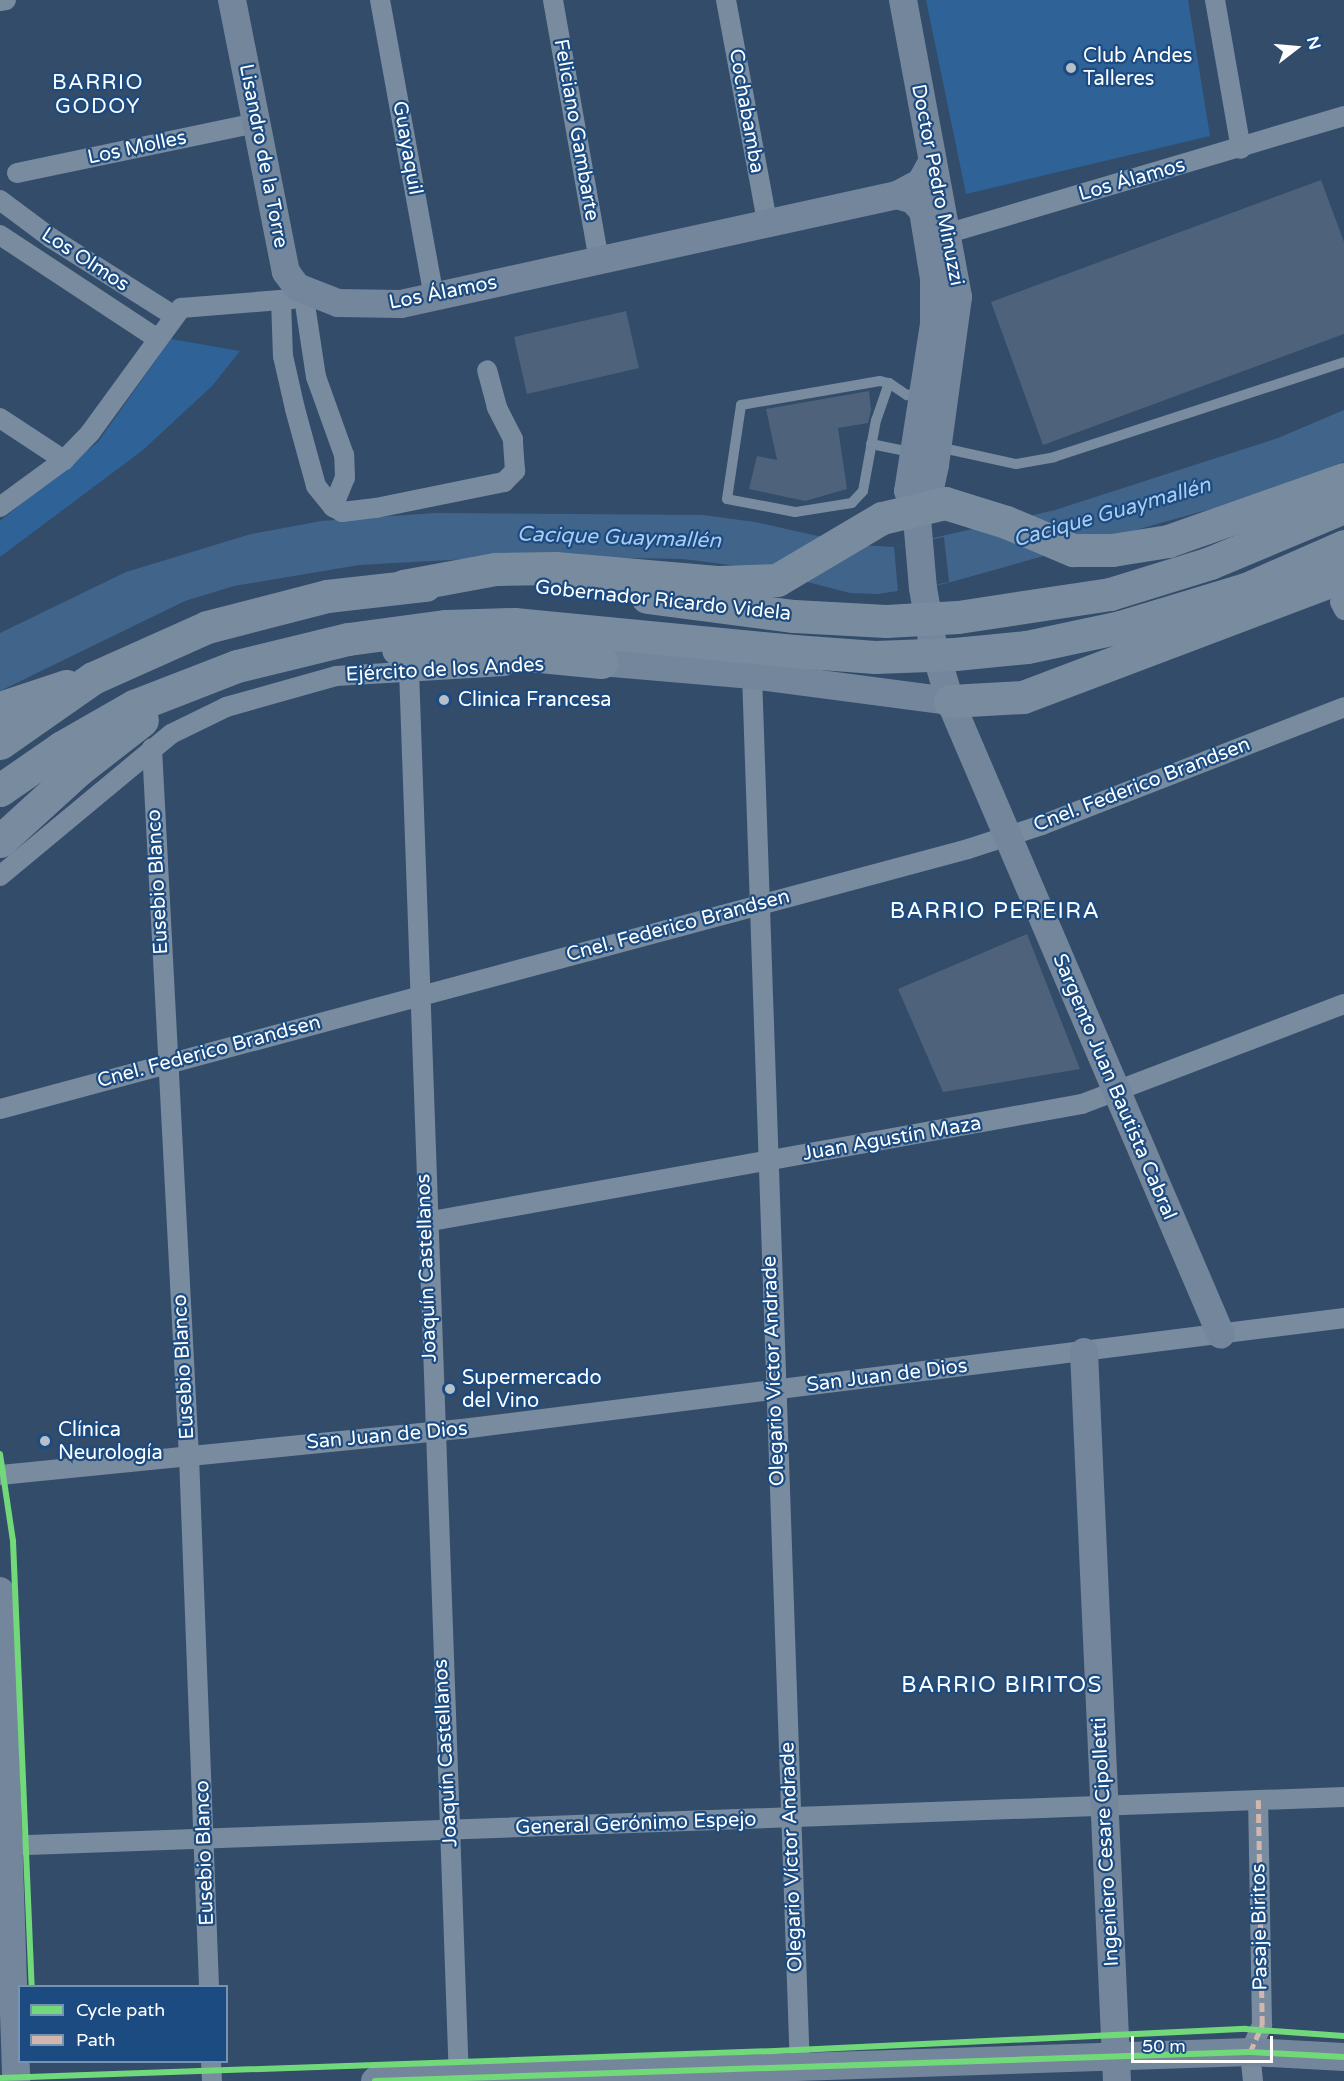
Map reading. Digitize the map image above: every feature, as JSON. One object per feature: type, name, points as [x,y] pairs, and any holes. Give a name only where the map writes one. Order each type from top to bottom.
[{"type":"highway","points":[[403,586],[496,569],[543,568],[743,583],[787,577],[882,518],[916,507],[956,505],[1006,522],[1073,550],[1112,550],[1168,541],[1344,479]]},
{"type":"highway","name":"Gobernador Ricardo Videla","points":[[0,743],[93,678],[207,627],[256,612],[327,596],[403,586],[547,586],[794,616],[886,621],[946,618],[1039,608],[1110,594],[1210,563],[1344,507]]},
{"type":"highway","name":"Gobernador Ricardo Videla","points":[[0,790],[90,730],[135,705],[190,683],[285,652],[408,630],[488,624],[540,625],[875,657],[955,654],[1027,647],[1120,627],[1246,589],[1344,546]]},
{"type":"highway","points":[[950,701],[1023,697],[1343,596]]},
{"type":"highway","points":[[285,652],[476,650],[601,662]]},
{"type":"highway","points":[[0,708],[93,678]]},
{"type":"highway","points":[[0,841],[78,770],[190,683]]},
{"type":"street","points":[[0,1],[6,0]]},
{"type":"street","name":"Lisandro de la Torre","points":[[232,0],[286,272],[293,284],[311,297]]},
{"type":"street","name":"Guayaquil","points":[[380,0],[434,297]]},
{"type":"street","name":"Feliciano Gambarte","points":[[553,0],[598,261]]},
{"type":"street","name":"Cochabamba","points":[[726,0],[767,222]]},
{"type":"street","name":"Doctor Pedro Minuzzi","points":[[903,0],[932,162],[949,233],[958,318],[908,490],[916,507],[920,566]]},
{"type":"street","points":[[1215,0],[1241,149]]},
{"type":"street","name":"Los Álamos","points":[[949,233],[1241,149],[1344,116]]},
{"type":"street","name":"Los Molles","points":[[17,173],[256,123]]},
{"type":"street","name":"Los Álamos","points":[[173,315],[181,308],[311,297],[381,306],[434,297],[897,195],[921,182],[932,162]]},
{"type":"street","name":"Doctor Pedro Minuzzi","points":[[897,195],[913,200],[923,212],[932,257],[934,324],[924,393],[921,447]]},
{"type":"street","name":"Los Olmos","points":[[0,200],[51,238],[173,315]]},
{"type":"street","points":[[932,257],[938,241],[949,233]]},
{"type":"street","name":"Los Olmos","points":[[0,235],[156,338]]},
{"type":"street","points":[[311,297],[316,377],[344,455],[345,478],[333,507]]},
{"type":"street","points":[[282,300],[283,356],[316,486],[333,507],[342,512],[504,482],[515,471],[513,439],[497,407],[487,370]]},
{"type":"street","points":[[0,507],[64,460],[110,409],[173,315]]},
{"type":"street","points":[[0,418],[64,460]]},
{"type":"street","name":"Sargento Juan Bautista Cabral","points":[[920,566],[932,640],[950,701],[1221,1335]]},
{"type":"street","name":"Ejército de los Andes","points":[[0,876],[152,748],[194,721],[260,695],[336,676],[409,670],[601,662],[752,675],[950,701]]},
{"type":"street","name":"Joaquín Castellanos","points":[[409,670],[433,1431],[459,2080]]},
{"type":"street","name":"Olegario Víctor Andrade","points":[[752,675],[766,1162],[800,2067]]},
{"type":"street","name":"Cnel. Federico Brandsen","points":[[0,1109],[1007,837],[1344,707]]},
{"type":"street","name":"Eusebio Blanco","points":[[152,748],[189,1456],[206,1837],[209,1985]]},
{"type":"street","name":"Juan Agustín Maza","points":[[426,1222],[1082,1104],[1116,1093],[1344,1004]]},
{"type":"street","name":"San Juan de Dios","points":[[0,1475],[433,1431],[1344,1318]]},
{"type":"street","name":"Ingeniero Cesare Cipolletti","points":[[1084,1352],[1116,2068]]},
{"type":"street","points":[[0,1591],[4,1846],[16,2081]]},
{"type":"street","name":"General Gerónimo Espejo","points":[[4,1846],[1344,1797]]},
{"type":"street","name":"Pasaje Biritos","points":[[1250,2052],[1262,2025],[1258,1800]]},
{"type":"street","points":[[1250,2052],[1253,2081]]},
{"type":"street","points":[[375,2081],[745,2076],[800,2067],[901,2072],[1116,2068],[1250,2052],[1344,2057]]},
{"type":"street","points":[[212,2063],[212,2081]]},
{"type":"lane","points":[[871,444],[921,447],[1016,464],[1054,458],[1344,362]]},
{"type":"lane","points":[[889,383],[871,444],[863,491],[852,503],[795,512],[727,499],[741,405],[839,386],[889,383],[907,395],[924,393]]},
{"type":"shaded area","name":"Club Andes Talleres","points":[[926,0],[1188,0],[1210,136],[966,194]]},
{"type":"shaded area","points":[[171,339],[240,351],[212,386],[143,450],[0,557],[0,521],[98,442]]},
{"type":"water","name":"Cacique Guaymallén","points":[[1344,410],[1344,462],[1214,508],[944,584],[878,594],[850,593],[753,568],[683,559],[525,556],[359,565],[234,586],[185,601],[0,691],[0,633],[126,572],[251,534],[321,521],[435,513],[703,515],[755,522],[858,545],[894,547],[1055,510],[1278,438]]},
{"type":"pier","points":[[944,537],[949,582],[898,592],[894,547]]},
{"type":"building","points":[[1321,180],[1344,242],[1344,334],[1043,445],[991,302]]},
{"type":"building","points":[[626,311],[639,368],[527,394],[514,337]]},
{"type":"building","points":[[869,391],[871,410],[868,423],[838,428],[847,489],[805,501],[749,489],[757,456],[777,460],[766,409]]},
{"type":"building","points":[[1027,934],[1080,1069],[943,1092],[898,989]]},
{"type":"marked path","points":[[1250,2052],[1262,2025],[1258,1800]]},
{"type":"cycle path","points":[[0,1454],[13,1541],[32,1985]]},
{"type":"cycle path","points":[[0,2078],[775,2051],[1245,2029],[1344,2036]]},
{"type":"cycle path","points":[[375,2081],[1250,2052],[1344,2057]]},
{"type":"place","name":"Club Andes Talleres","points":[[1071,68]]},
{"type":"place","name":"Clinica Francesa","points":[[444,700]]},
{"type":"place","name":"Supermercado del Vino","points":[[450,1389]]},
{"type":"place","name":"Clínica Neurología","points":[[45,1441]]},
{"type":"district","name":"BARRIO GODOY","points":[[98,95]]},
{"type":"district","name":"BARRIO PEREIRA","points":[[995,912]]},
{"type":"district","name":"BARRIO BIRITOS","points":[[1002,1686]]}]
